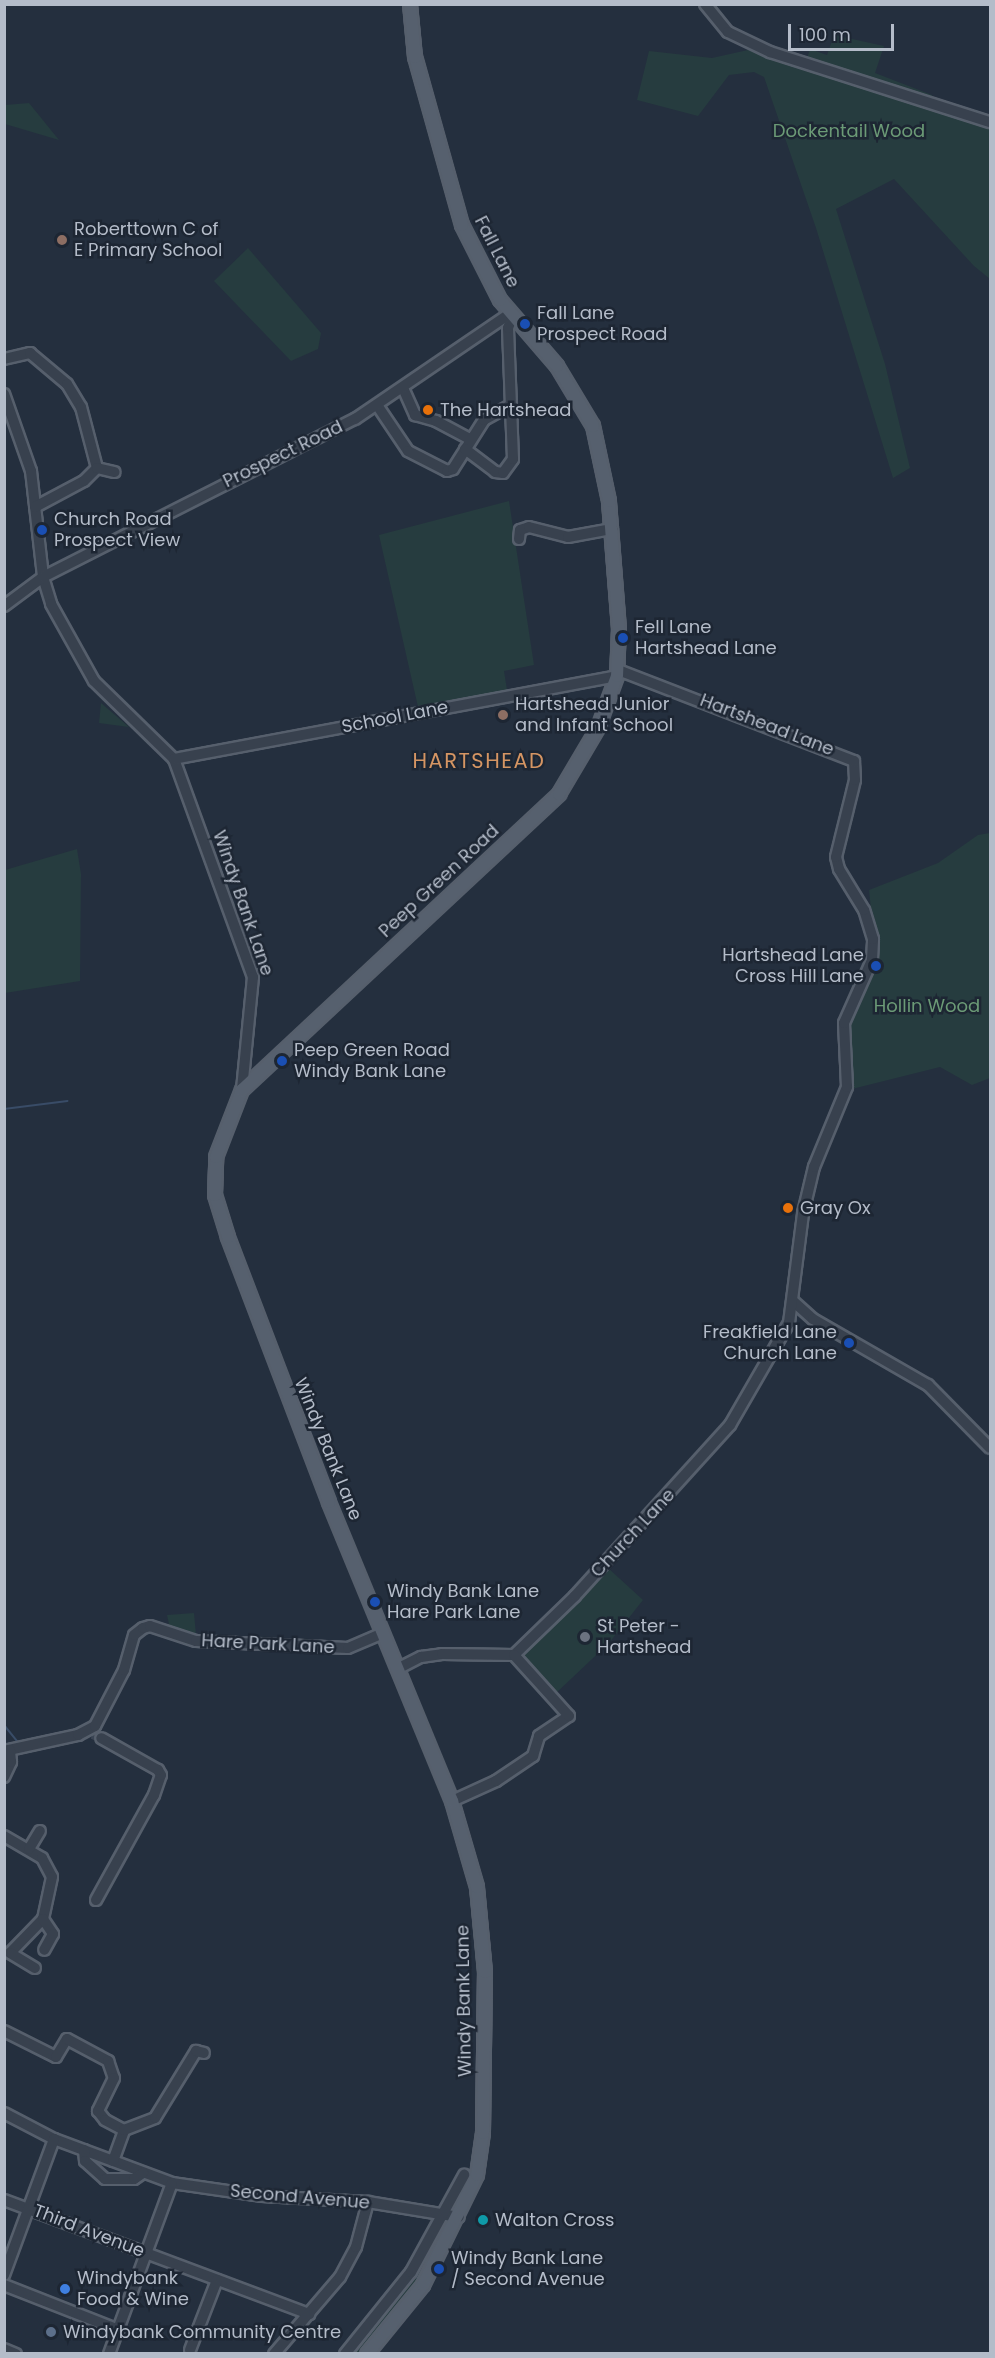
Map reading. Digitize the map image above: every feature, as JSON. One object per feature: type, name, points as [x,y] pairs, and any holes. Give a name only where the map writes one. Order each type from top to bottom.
[{"type":"main road","name":"Fall Lane","points":[[410,4],[415,57],[448,184],[462,225],[500,300],[557,366],[593,426],[603,464],[612,529],[617,673]]},
{"type":"main road","name":"Peep Green Road","points":[[242,1090],[493,853],[543,813],[559,794],[598,728],[617,673]]},
{"type":"main road","name":"Windy Bank Lane","points":[[242,1090],[216,1157],[216,1195],[256,1314],[452,1801],[477,1887],[485,1972],[482,2154],[459,2217],[423,2285],[368,2354]]},
{"type":"street","points":[[705,4],[728,32],[770,52],[990,122]]},
{"type":"street","name":"Prospect Road","points":[[4,606],[44,577],[377,405],[512,314]]},
{"type":"street","points":[[403,388],[415,415],[436,421],[468,444],[495,472],[503,473],[510,467],[515,448],[508,328],[512,314]]},
{"type":"street","points":[[4,359],[30,354],[67,384],[81,407],[97,468]]},
{"type":"street","name":"Windy Bank Lane","points":[[4,394],[24,443],[44,577],[51,604],[94,681],[174,759],[253,977],[242,1090]]},
{"type":"street","points":[[377,405],[408,451],[435,467],[453,469],[492,412],[511,405]]},
{"type":"street","points":[[97,468],[115,472]]},
{"type":"street","points":[[35,507],[84,481],[97,468]]},
{"type":"street","points":[[519,530],[529,527],[568,537],[612,529]]},
{"type":"street","name":"School Lane","points":[[174,759],[617,673]]},
{"type":"street","name":"Hartshead Lane","points":[[617,673],[854,761],[855,780],[836,857],[838,869],[864,910],[873,939],[872,960],[844,1023],[847,1088],[814,1167],[803,1213],[794,1302],[789,1323]]},
{"type":"street","points":[[794,1302],[813,1319],[928,1385],[990,1449]]},
{"type":"street","points":[[789,1323],[813,1319]]},
{"type":"street","name":"Church Lane","points":[[514,1655],[575,1596],[730,1425],[789,1323]]},
{"type":"street","name":"Hare Park Lane","points":[[94,1734],[124,1670],[134,1635],[144,1628],[196,1641],[348,1648],[383,1632]]},
{"type":"street","points":[[399,1668],[421,1657],[442,1654],[514,1655],[569,1716],[539,1736],[533,1756],[496,1781],[452,1801]]},
{"type":"street","points":[[4,1777],[11,1762],[8,1751],[94,1734],[158,1770],[161,1775],[154,1795],[96,1900]]},
{"type":"street","points":[[29,1849],[40,1831]]},
{"type":"street","points":[[4,1836],[42,1858],[52,1877],[43,1919],[7,1951],[35,1968]]},
{"type":"street","points":[[43,1919],[53,1934],[44,1950]]},
{"type":"street","points":[[4,2031],[56,2057],[67,2039],[108,2061],[114,2078],[98,2111],[105,2120],[124,2130],[155,2118],[196,2051],[204,2052]]},
{"type":"street","name":"Second Avenue","points":[[4,2113],[54,2139],[172,2183],[262,2196],[369,2202],[459,2217]]},
{"type":"street","points":[[113,2161],[124,2130]]},
{"type":"street","points":[[4,2275],[54,2139]]},
{"type":"street","points":[[84,2151],[85,2161],[105,2179],[127,2180],[142,2173]]},
{"type":"street","points":[[345,2354],[411,2272],[446,2214],[464,2175]]},
{"type":"street","points":[[110,2354],[172,2183]]},
{"type":"street","name":"Third Avenue","points":[[4,2200],[309,2314]]},
{"type":"street","points":[[274,2354],[346,2267],[356,2247],[369,2202]]},
{"type":"street","points":[[190,2350],[218,2280]]},
{"type":"street","points":[[4,2285],[119,2330]]},
{"type":"street","points":[[4,2349],[16,2354]]},
{"type":"green space","name":"Dockentail Wood","points":[[834,35],[884,46],[875,73],[932,95],[932,107],[990,125],[990,279],[974,266],[894,179],[836,209],[885,364],[910,468],[893,478],[816,228],[764,77],[754,72],[729,75],[698,116],[637,100],[649,51],[712,58],[748,50],[806,61],[810,49],[827,55]]},
{"type":"green space","points":[[29,103],[59,140],[5,124],[5,105]]},
{"type":"green space","points":[[248,248],[321,333],[318,349],[291,361],[214,281]]},
{"type":"green space","points":[[509,501],[534,665],[504,671],[507,690],[418,707],[379,535]]},
{"type":"green space","points":[[101,703],[129,727],[99,723]]},
{"type":"green space","name":"Hollin Wood","points":[[990,833],[990,1078],[972,1085],[940,1067],[852,1089],[846,1040],[851,1015],[868,987],[876,957],[869,890],[938,863],[978,835]]},
{"type":"green space","points":[[77,849],[81,874],[80,981],[5,993],[5,870]]},
{"type":"green space","points":[[608,1568],[643,1600],[609,1643],[554,1695],[522,1658]]},
{"type":"green space","points":[[194,1613],[196,1635],[170,1629],[167,1615]]},
{"type":"green space","points":[[446,2214],[459,2217],[443,2252],[367,2353],[345,2354],[385,2308]]},
{"type":"waterway","points":[[4,1109],[67,1101]]},
{"type":"waterway","points":[[4,1725],[18,1742]]},
{"type":"tunnel","points":[[93,1734],[101,1738]]},
{"type":"place","name":"Roberttown C of E Primary School","points":[[62,240]]},
{"type":"place","name":"Fall Lane Prospect Road","points":[[525,324]]},
{"type":"place","name":"The Hartshead","points":[[428,410]]},
{"type":"place","name":"Church Road Prospect View","points":[[42,530]]},
{"type":"place","name":"Fell Lane Hartshead Lane","points":[[623,638]]},
{"type":"place","name":"Hartshead Junior and Infant School","points":[[503,715]]},
{"type":"place","name":"Hartshead Lane Cross Hill Lane","points":[[876,966]]},
{"type":"place","name":"Peep Green Road Windy Bank Lane","points":[[282,1061]]},
{"type":"place","name":"Gray Ox","points":[[788,1208]]},
{"type":"place","name":"Freakfield Lane Church Lane","points":[[849,1343]]},
{"type":"place","name":"Windy Bank Lane Hare Park Lane","points":[[375,1602]]},
{"type":"place","name":"St Peter - Hartshead","points":[[585,1637]]},
{"type":"place","name":"Walton Cross","points":[[483,2220]]},
{"type":"place","name":"Windy Bank Lane / Second Avenue","points":[[439,2269]]},
{"type":"place","name":"Windybank Food & Wine","points":[[65,2289]]},
{"type":"place","name":"Windybank Community Centre","points":[[51,2332]]},
{"type":"district","name":"HARTSHEAD","points":[[479,761]]}]
